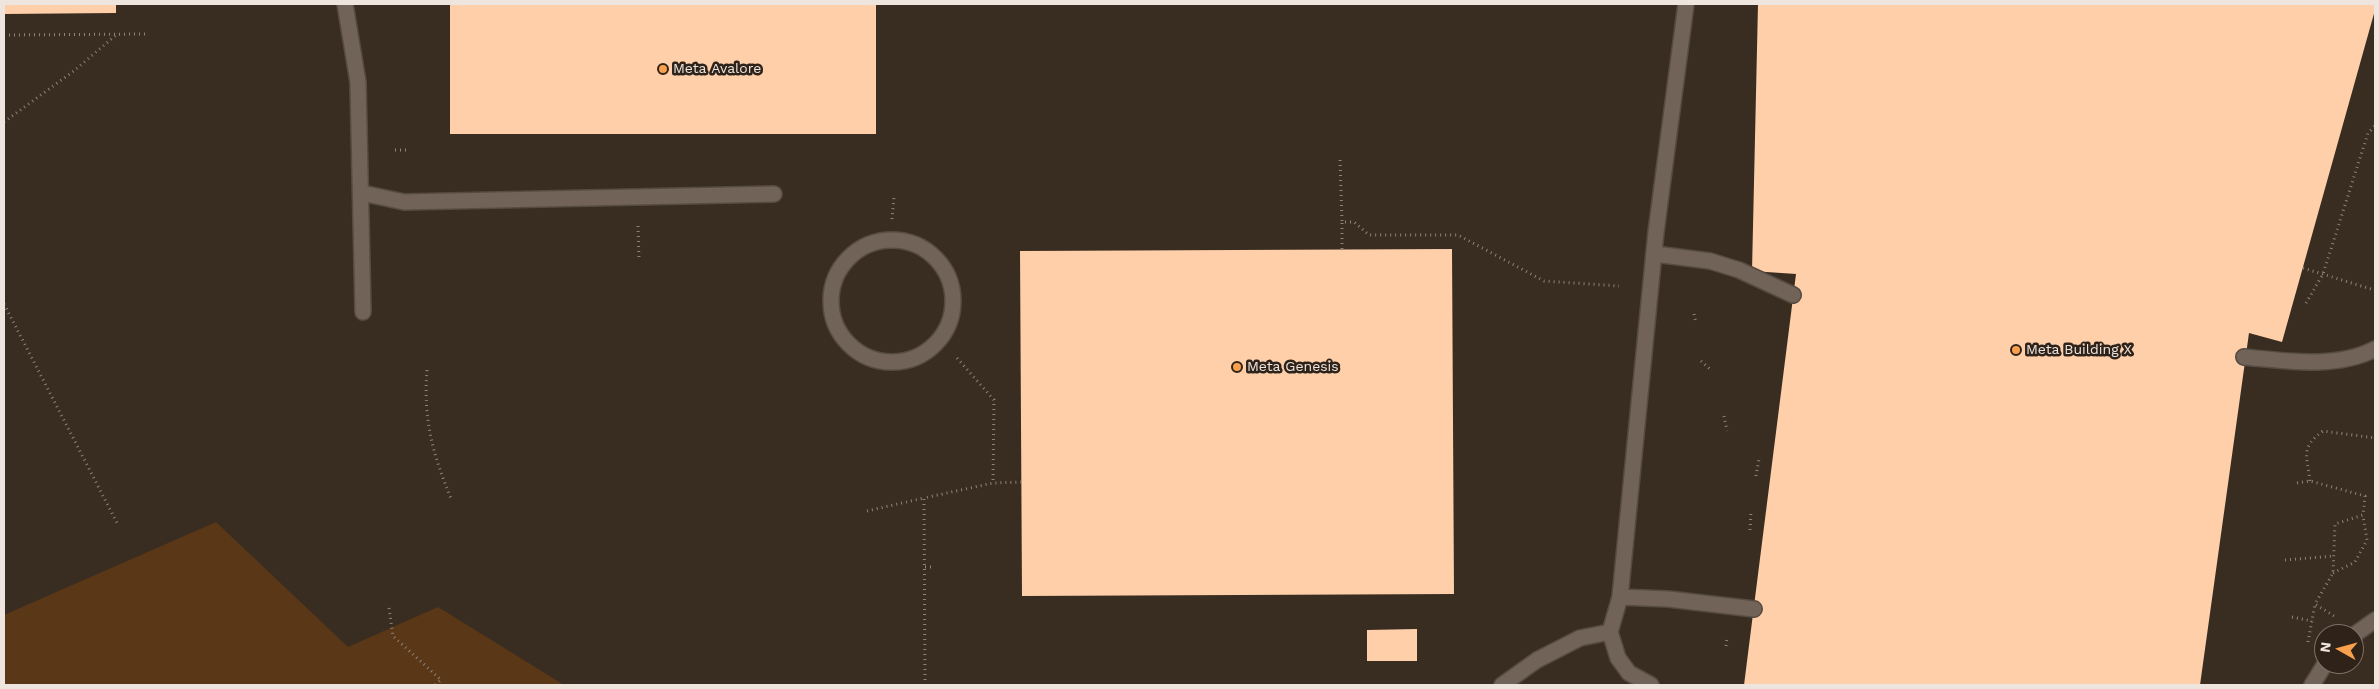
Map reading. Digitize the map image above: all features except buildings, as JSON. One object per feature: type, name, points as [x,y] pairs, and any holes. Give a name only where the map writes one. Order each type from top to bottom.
[{"type":"lane","points":[[345,4],[358,82],[362,193],[363,312]]},
{"type":"lane","points":[[1651,685],[1629,674],[1618,658],[1610,632],[1620,597],[1656,232],[1686,4]]},
{"type":"lane","points":[[362,193],[404,202],[774,194]]},
{"type":"lane","points":[[890,239],[910,241],[934,256],[941,263],[950,280],[954,299],[951,320],[940,339],[924,353],[905,362],[883,362],[862,355],[846,342],[838,330],[834,323],[830,303],[833,283],[841,266],[854,252],[871,242],[890,239]]},
{"type":"lane","points":[[1655,254],[1710,262],[1739,270],[1793,295]]},
{"type":"lane","points":[[2244,357],[2295,362],[2331,360],[2364,355],[2375,349]]},
{"type":"lane","points":[[1620,597],[1668,599],[1754,609]]},
{"type":"lane","points":[[2364,628],[2375,620]]},
{"type":"lane","points":[[1502,685],[1537,660],[1580,638],[1610,632]]},
{"type":"lane","points":[[2312,685],[2319,674]]},
{"type":"path","points":[[4,122],[75,70],[116,34]]},
{"type":"path","points":[[4,35],[146,34]]},
{"type":"path","points":[[2306,302],[2323,274],[2368,133],[2375,126]]},
{"type":"path","points":[[394,150],[408,150]]},
{"type":"path","points":[[1340,160],[1342,249]]},
{"type":"path","points":[[892,218],[894,197]]},
{"type":"path","points":[[1342,222],[1354,222],[1369,235],[1458,235],[1544,280],[1619,286]]},
{"type":"path","points":[[638,226],[639,259]]},
{"type":"path","points":[[2303,268],[2371,289]]},
{"type":"path","points":[[4,304],[117,523]]},
{"type":"path","points":[[1694,314],[1696,323]]},
{"type":"path","points":[[957,358],[994,400],[993,483]]},
{"type":"path","points":[[1701,361],[1711,370]]},
{"type":"path","points":[[427,370],[425,394],[431,445],[452,501]]},
{"type":"path","points":[[1724,416],[1727,431]]},
{"type":"path","points":[[2310,481],[2306,448],[2311,440],[2323,431],[2375,438]]},
{"type":"path","points":[[1756,476],[1759,459]]},
{"type":"path","points":[[2297,483],[2310,481],[2365,496],[2363,516],[2367,540],[2354,562],[2333,573]]},
{"type":"path","points":[[867,512],[993,483],[1021,482]]},
{"type":"path","points":[[924,498],[925,685]]},
{"type":"path","points":[[1750,530],[1751,512]]},
{"type":"path","points":[[2304,649],[2308,643],[2315,604],[2333,573],[2334,524],[2363,516]]},
{"type":"path","points":[[2285,560],[2334,556]]},
{"type":"path","points":[[925,567],[935,567]]},
{"type":"path","points":[[2315,604],[2340,620]]},
{"type":"path","points":[[389,608],[393,636],[442,680],[435,685]]},
{"type":"path","points":[[2292,617],[2312,621]]},
{"type":"path","points":[[1726,646],[1728,637]]},
{"type":"shaded area","points":[[216,522],[348,647],[438,607],[564,685],[4,685],[4,615]]},
{"type":"place","name":"Meta Avalore","points":[[663,69]]},
{"type":"place","name":"Meta Building X","points":[[2016,350]]},
{"type":"place","name":"Meta Genesis","points":[[1237,367]]}]
